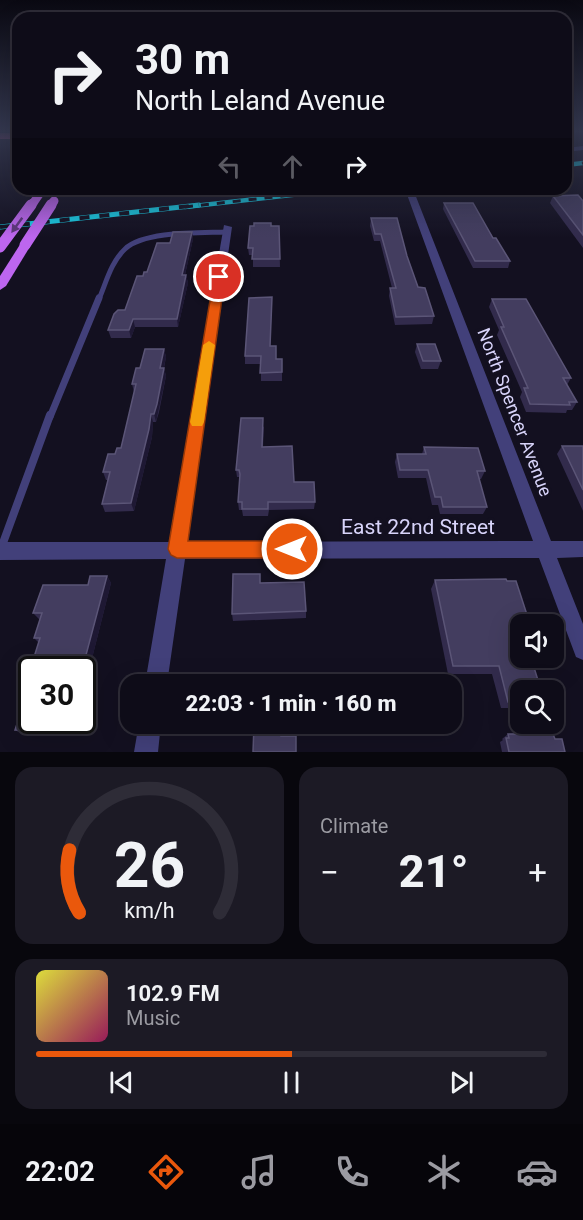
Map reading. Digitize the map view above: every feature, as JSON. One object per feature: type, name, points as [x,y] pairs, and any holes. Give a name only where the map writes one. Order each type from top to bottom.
[{"type":"main road","points":[[0,248],[38,195]]},
{"type":"main road","points":[[0,285],[58,195]]},
{"type":"street","name":"North Spencer Avenue","points":[[412,195],[583,650]]},
{"type":"street","points":[[158,674],[227,229]]},
{"type":"street","name":"East 22nd Street","points":[[0,551],[583,549]]},
{"type":"street","points":[[146,752],[148,734]]},
{"type":"lane","points":[[0,551],[78,344],[125,248],[151,239],[227,229]]},
{"type":"building","points":[[578,195],[583,201],[583,235],[553,196]]},
{"type":"building","points":[[444,203],[473,203],[493,238],[496,238],[510,261],[475,261]]},
{"type":"building","points":[[371,218],[397,218],[418,287],[425,288],[434,316],[396,317],[390,288],[396,288],[381,234],[375,234]]},
{"type":"building","points":[[254,223],[271,223],[271,226],[279,226],[280,259],[252,259],[253,248],[248,248],[250,226],[254,226]]},
{"type":"building","points":[[173,232],[192,232],[182,275],[186,275],[177,319],[133,319],[129,330],[108,330],[114,314],[118,310],[125,310],[137,276],[143,276],[144,272],[147,272],[157,243],[170,243]]},
{"type":"building","points":[[272,297],[270,346],[276,346],[276,359],[282,359],[282,372],[260,373],[261,356],[245,356],[249,298]]},
{"type":"building","points":[[492,299],[526,299],[571,378],[563,378],[577,402],[569,402],[570,405],[530,404],[524,388],[528,388],[501,327],[504,327]]},
{"type":"building","points":[[417,344],[435,344],[441,361],[423,361]]},
{"type":"building","points":[[145,349],[164,349],[160,368],[164,368],[131,503],[102,504],[110,472],[103,472],[108,454],[115,454],[117,448],[121,448],[136,384],[132,384],[136,368],[140,368]]},
{"type":"building","points":[[241,418],[263,418],[262,447],[292,446],[294,482],[314,482],[315,502],[268,502],[268,509],[242,509],[242,502],[238,502],[240,474],[239,470],[236,470]]},
{"type":"building","points":[[562,446],[583,446],[583,490]]},
{"type":"building","points":[[424,447],[478,448],[485,471],[477,471],[487,507],[443,507],[441,497],[435,497],[428,470],[400,470],[397,454],[426,454]]},
{"type":"building","points":[[233,574],[260,574],[260,583],[304,582],[306,611],[232,614]]},
{"type":"building","points":[[90,576],[107,576],[86,656],[34,656],[40,638],[34,638],[42,613],[33,613],[43,585],[88,585]]},
{"type":"building","points":[[506,579],[516,581],[527,614],[510,614],[510,668],[534,668],[538,680],[510,680],[510,702],[508,702],[499,666],[453,666],[435,580]]},
{"type":"building","points":[[254,734],[296,736],[296,752],[253,752]]},
{"type":"building","points":[[508,734],[553,734],[555,739],[562,739],[565,752],[509,752],[506,738],[509,738]]},
{"type":"railway","points":[[185,207],[292,195]]},
{"type":"railway","points":[[0,227],[199,205]]},
{"type":"slow traffic","points":[[197,422],[209,345]]},
{"type":"route","points":[[219,277],[177,549],[292,549]]}]
